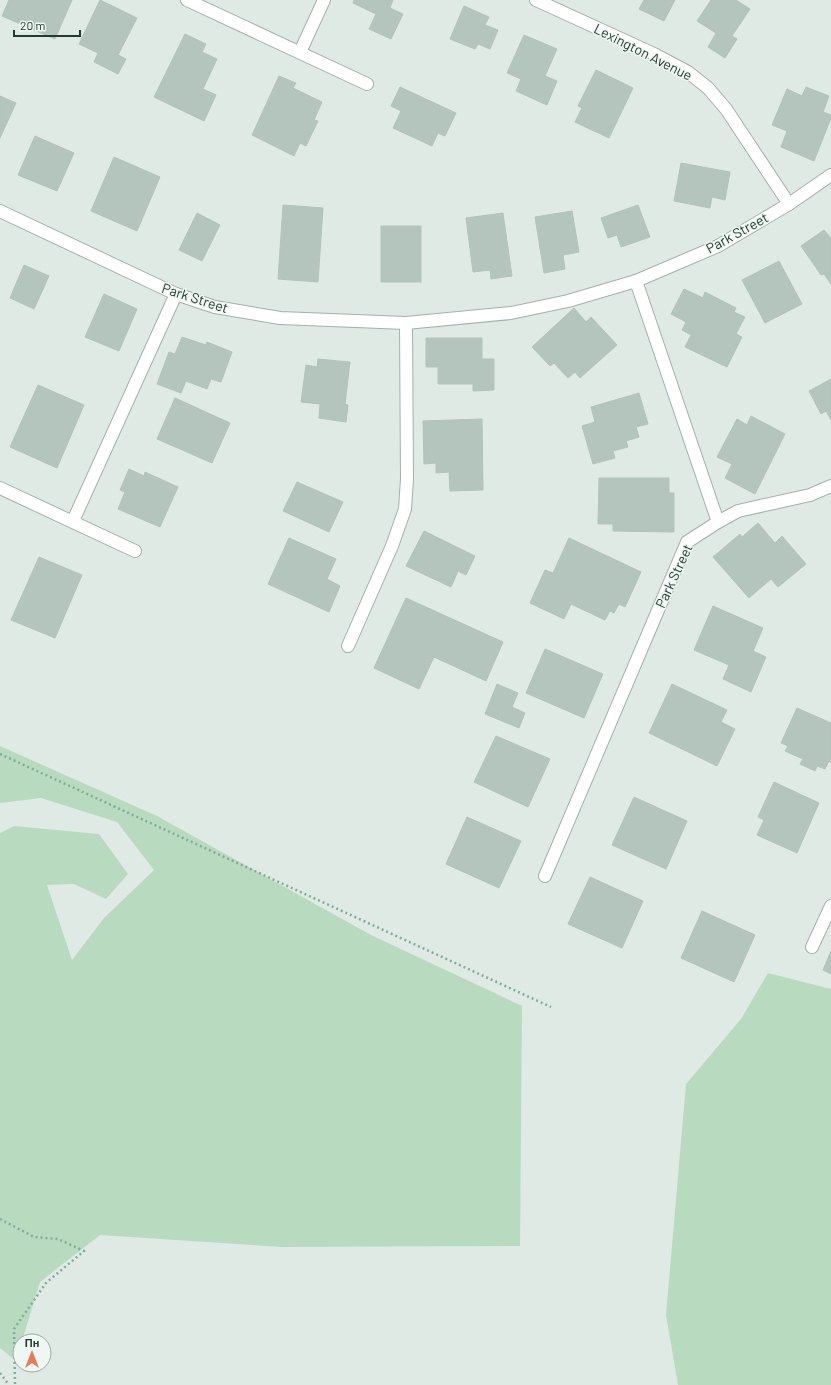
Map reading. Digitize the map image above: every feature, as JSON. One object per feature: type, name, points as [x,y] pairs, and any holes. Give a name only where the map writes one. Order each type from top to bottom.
[{"type":"street","points":[[187,0],[367,84]]},
{"type":"street","points":[[300,52],[324,0]]},
{"type":"street","name":"Lexington Avenue","points":[[536,0],[654,54],[688,72],[703,84],[726,108],[789,204]]},
{"type":"street","name":"Park Street","points":[[0,211],[176,294],[215,307],[280,318],[406,323],[511,313],[568,301],[636,281],[718,246],[789,204],[831,175]]},
{"type":"street","points":[[636,281],[718,522]]},
{"type":"street","points":[[73,521],[176,294]]},
{"type":"street","points":[[348,646],[392,546],[404,509],[407,478],[406,323]]},
{"type":"street","name":"Park Street","points":[[545,876],[687,542],[718,522],[738,512],[810,495],[831,486]]},
{"type":"street","points":[[0,488],[73,521],[135,552]]},
{"type":"street","points":[[812,947],[831,906]]},
{"type":"path","points":[[0,754],[550,1007]]},
{"type":"path","points":[[0,1219],[34,1237],[58,1239],[84,1251],[46,1283],[14,1329],[15,1385]]},
{"type":"path","points":[[0,1373],[9,1385]]},
{"type":"green space","points":[[0,746],[157,816],[371,935],[522,1006],[520,1246],[281,1247],[100,1235],[40,1282],[24,1333],[12,1333],[12,1358],[0,1348],[0,833],[14,826],[99,834],[128,874],[106,899],[74,884],[47,885],[72,960],[104,918],[154,870],[117,822],[41,798],[0,803]]},
{"type":"green space","points":[[768,973],[831,989],[831,1385],[678,1385],[666,1315],[686,1084],[741,1019]]},
{"type":"building","points":[[9,0],[72,0],[55,39],[2,16]]},
{"type":"building","points":[[100,0],[137,18],[118,55],[126,59],[118,74],[94,62],[98,53],[79,44]]},
{"type":"building","points":[[354,0],[393,0],[390,8],[403,14],[391,39],[369,29],[376,14],[353,3]]},
{"type":"building","points":[[644,0],[675,0],[664,21],[639,9]]},
{"type":"building","points":[[711,0],[736,0],[750,9],[732,36],[737,39],[725,58],[708,47],[716,33],[697,21]]},
{"type":"building","points":[[464,6],[489,17],[485,25],[498,30],[490,49],[478,44],[475,49],[450,39]]},
{"type":"building","points":[[185,34],[206,44],[202,52],[217,59],[203,89],[216,95],[204,121],[154,97]]},
{"type":"building","points":[[524,35],[557,49],[545,76],[557,81],[547,105],[516,91],[521,79],[507,73]]},
{"type":"building","points":[[596,70],[633,88],[609,138],[575,122],[582,108],[578,106]]},
{"type":"building","points":[[279,76],[296,83],[293,88],[322,102],[314,120],[318,121],[306,146],[300,143],[294,156],[252,135]]},
{"type":"building","points":[[400,87],[456,113],[445,136],[438,133],[432,146],[393,128],[401,111],[391,106]]},
{"type":"building","points":[[806,87],[829,96],[823,112],[831,115],[831,118],[814,161],[781,147],[787,131],[772,125],[787,89],[802,96]]},
{"type":"building","points":[[0,96],[16,103],[0,138]]},
{"type":"building","points":[[35,136],[74,153],[57,191],[18,175]]},
{"type":"building","points":[[114,157],[160,177],[137,231],[91,211]]},
{"type":"building","points":[[681,163],[730,172],[725,200],[712,197],[710,208],[674,201]]},
{"type":"building","points":[[283,205],[323,208],[318,282],[278,279]]},
{"type":"building","points":[[638,205],[650,237],[621,247],[617,235],[608,238],[601,218]]},
{"type":"building","points":[[572,211],[579,252],[563,255],[565,269],[544,273],[535,217]]},
{"type":"building","points":[[197,213],[220,225],[202,261],[179,250]]},
{"type":"building","points":[[503,213],[512,276],[491,279],[490,270],[473,272],[466,218]]},
{"type":"building","points":[[381,226],[421,226],[421,282],[381,282]]},
{"type":"building","points":[[824,230],[831,238],[831,284],[824,274],[821,275],[801,246]]},
{"type":"building","points":[[779,261],[802,304],[765,323],[742,280]]},
{"type":"building","points":[[24,265],[49,276],[34,309],[10,298]]},
{"type":"building","points":[[684,289],[703,298],[705,292],[736,308],[734,312],[745,317],[736,334],[742,337],[727,367],[685,347],[691,335],[682,330],[686,322],[671,314]]},
{"type":"building","points":[[104,294],[137,309],[119,351],[85,337]]},
{"type":"building","points":[[574,308],[586,322],[591,317],[617,345],[580,378],[575,372],[568,378],[554,363],[550,366],[532,347]]},
{"type":"building","points":[[182,337],[206,345],[207,342],[232,352],[221,382],[211,379],[207,389],[186,381],[181,393],[157,384],[169,352],[175,354]]},
{"type":"building","points":[[426,338],[482,338],[482,359],[494,359],[494,390],[473,391],[473,384],[438,384],[438,367],[426,367]]},
{"type":"building","points":[[318,359],[350,362],[345,404],[348,405],[346,422],[319,418],[320,404],[301,402],[306,365],[317,367]]},
{"type":"building","points":[[831,379],[831,420],[826,411],[821,414],[809,391]]},
{"type":"building","points":[[38,385],[84,405],[57,468],[10,447]]},
{"type":"building","points":[[639,393],[648,424],[636,427],[639,437],[626,441],[628,447],[613,451],[615,458],[593,464],[582,426],[595,422],[591,407]]},
{"type":"building","points":[[175,398],[230,423],[212,463],[157,439]]},
{"type":"building","points":[[751,416],[785,434],[755,494],[725,478],[732,464],[717,457],[737,419],[747,425]]},
{"type":"building","points":[[482,419],[483,490],[450,491],[449,472],[436,473],[436,463],[424,464],[423,421]]},
{"type":"building","points":[[129,469],[144,476],[145,472],[178,487],[160,527],[118,509],[125,492],[120,490]]},
{"type":"building","points":[[599,478],[669,478],[669,493],[674,493],[674,532],[613,531],[613,524],[598,524]]},
{"type":"building","points":[[297,482],[343,502],[329,532],[283,511]]},
{"type":"building","points":[[758,523],[775,543],[782,536],[806,564],[778,587],[771,579],[749,598],[713,557],[740,534],[742,537]]},
{"type":"building","points":[[424,531],[475,556],[466,575],[458,571],[451,587],[406,566]]},
{"type":"building","points":[[289,538],[336,559],[327,579],[340,586],[329,612],[268,584]]},
{"type":"building","points":[[569,538],[641,572],[625,607],[619,604],[614,613],[610,611],[605,620],[571,604],[564,619],[530,603],[545,570],[553,573]]},
{"type":"building","points":[[39,557],[82,575],[55,638],[11,620]]},
{"type":"building","points":[[406,598],[503,642],[486,681],[434,657],[419,689],[374,668]]},
{"type":"building","points":[[713,606],[763,628],[753,651],[766,657],[751,692],[723,679],[729,665],[694,650]]},
{"type":"building","points":[[545,649],[603,674],[584,718],[526,693]]},
{"type":"building","points":[[497,684],[518,693],[512,707],[525,713],[519,728],[485,714]]},
{"type":"building","points":[[672,684],[727,710],[721,722],[735,729],[717,766],[649,733]]},
{"type":"building","points":[[797,708],[831,723],[831,762],[829,761],[825,769],[817,766],[815,771],[800,764],[803,759],[785,751],[788,746],[781,743]]},
{"type":"building","points":[[496,736],[550,759],[528,807],[474,782]]},
{"type":"building","points":[[774,782],[819,803],[797,853],[757,835],[764,820],[758,817]]},
{"type":"building","points":[[634,797],[687,821],[666,869],[612,845]]},
{"type":"building","points":[[467,817],[521,841],[499,888],[446,864]]},
{"type":"building","points":[[590,877],[643,901],[622,948],[568,924]]},
{"type":"building","points":[[702,911],[755,935],[734,982],[681,958]]},
{"type":"building","points":[[831,951],[831,974],[823,970]]}]
